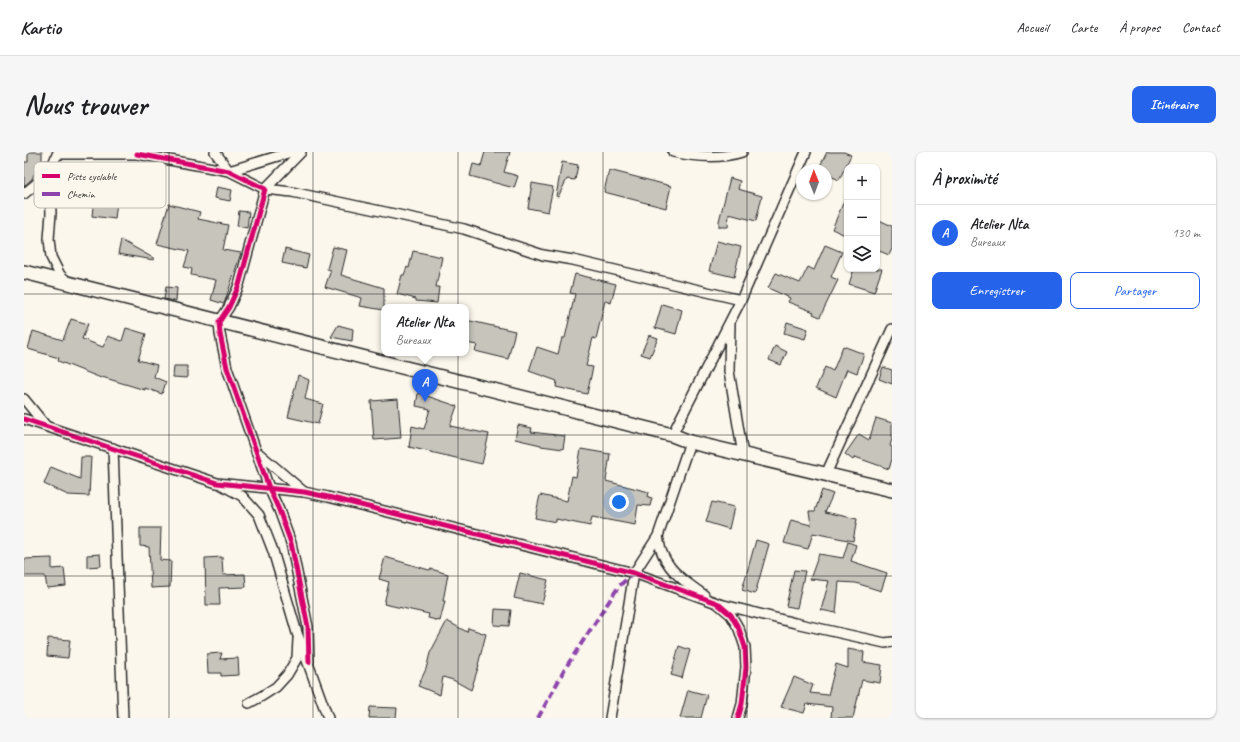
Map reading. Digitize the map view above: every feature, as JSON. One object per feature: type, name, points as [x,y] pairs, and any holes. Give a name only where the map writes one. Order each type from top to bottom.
[{"type":"main road","points":[[24,272],[672,436],[690,442],[892,490]]},
{"type":"street","points":[[215,152],[229,171]]},
{"type":"street","points":[[229,171],[291,152]]},
{"type":"street","points":[[301,152],[265,189],[239,285],[229,307],[219,322],[227,368],[269,488],[291,543],[308,628],[309,662]]},
{"type":"street","points":[[673,152],[695,156],[729,156],[742,152]]},
{"type":"street","points":[[672,436],[741,300],[806,152]]},
{"type":"street","points":[[58,153],[138,153],[229,171],[265,189],[292,192],[464,229],[543,255],[573,260],[741,300]]},
{"type":"street","points":[[24,194],[34,186]]},
{"type":"street","points":[[51,208],[51,257],[60,275],[70,284]]},
{"type":"street","points":[[730,321],[729,371],[743,454]]},
{"type":"street","points":[[826,474],[892,329]]},
{"type":"street","points":[[24,398],[46,426]]},
{"type":"street","points":[[24,419],[217,483],[242,496],[259,515],[273,552],[298,632],[328,718]]},
{"type":"street","points":[[610,718],[634,573],[658,536],[690,442]]},
{"type":"street","points":[[113,448],[123,718]]},
{"type":"street","points":[[256,452],[304,492]]},
{"type":"street","points":[[217,483],[328,496],[634,573],[717,603],[795,624],[890,644]]},
{"type":"street","points":[[658,536],[662,554],[672,569],[687,584],[717,603],[731,615],[739,629],[745,647],[746,666],[742,704],[738,718]]},
{"type":"street","points":[[249,703],[276,687],[287,675],[297,658],[298,632]]},
{"type":"building","points":[[28,152],[42,152],[42,161],[47,160],[47,162],[34,162],[34,174],[32,179],[24,186],[24,162],[28,162]]},
{"type":"building","points":[[485,152],[510,152],[504,172],[518,176],[514,188],[470,176],[473,164],[481,166]]},
{"type":"building","points":[[827,152],[844,152],[851,155],[847,164],[844,164],[844,170],[839,180],[832,177],[832,164],[821,164]]},
{"type":"building","points":[[562,162],[578,165],[575,180],[567,179],[558,197],[556,196]]},
{"type":"building","points":[[609,170],[671,186],[666,208],[604,192]]},
{"type":"building","points":[[730,178],[740,181],[738,189],[762,196],[756,221],[729,214],[728,227],[719,227],[719,221]]},
{"type":"building","points":[[532,183],[553,187],[548,212],[528,208]]},
{"type":"building","points":[[217,187],[232,190],[230,201],[215,198]]},
{"type":"building","points":[[844,201],[844,235],[832,229]]},
{"type":"building","points":[[169,204],[200,212],[198,219],[228,225],[223,250],[241,253],[224,304],[211,300],[216,280],[191,275],[192,269],[184,267],[189,251],[157,244]]},
{"type":"building","points":[[93,208],[116,208],[115,219],[92,216]]},
{"type":"building","points":[[239,211],[249,212],[247,228],[237,226]]},
{"type":"building","points":[[880,220],[892,226],[892,249],[889,255],[880,251]]},
{"type":"building","points":[[121,240],[155,259],[118,254]]},
{"type":"building","points":[[717,241],[741,247],[734,277],[709,271]]},
{"type":"building","points":[[825,245],[842,252],[831,277],[838,280],[820,317],[813,314],[814,312],[788,302],[790,298],[768,288],[776,273],[800,283],[808,267],[814,270]]},
{"type":"building","points":[[333,247],[347,250],[341,275],[384,288],[384,304],[381,304],[381,310],[360,306],[362,298],[325,287],[331,270],[327,269]]},
{"type":"building","points":[[285,249],[309,255],[306,268],[282,263]]},
{"type":"building","points":[[413,251],[442,257],[436,287],[439,287],[437,303],[416,301],[416,299],[397,294],[402,275],[404,275],[407,267],[409,268]]},
{"type":"building","points":[[880,269],[882,269],[874,292],[849,284],[853,272],[880,272]]},
{"type":"building","points":[[575,274],[616,284],[611,303],[605,301],[596,339],[593,338],[586,366],[593,367],[587,394],[556,387],[557,381],[529,371],[537,347],[558,354],[562,338],[565,338],[575,294],[570,293]]},
{"type":"building","points":[[166,287],[177,288],[176,301],[164,299]]},
{"type":"building","points":[[662,304],[682,310],[676,334],[655,328]]},
{"type":"building","points":[[71,319],[88,324],[82,339],[103,347],[108,336],[122,341],[126,328],[146,334],[138,360],[157,365],[154,377],[166,382],[162,394],[145,388],[145,390],[102,377],[101,378],[58,361],[59,358],[28,349],[33,331],[63,340]]},
{"type":"building","points":[[469,321],[515,331],[508,359],[475,351],[477,345],[469,344]]},
{"type":"building","points":[[787,322],[808,329],[805,339],[784,333]]},
{"type":"building","points":[[338,325],[353,329],[352,341],[331,337]]},
{"type":"building","points":[[649,335],[658,338],[650,357],[641,354]]},
{"type":"building","points":[[775,346],[787,352],[781,365],[769,360]]},
{"type":"building","points":[[843,346],[864,354],[857,373],[847,369],[836,397],[816,388],[825,367],[833,371]]},
{"type":"building","points":[[174,366],[187,366],[187,378],[173,377]]},
{"type":"building","points":[[883,367],[892,370],[892,384],[879,379]]},
{"type":"building","points":[[298,375],[309,380],[305,399],[323,404],[318,424],[288,417]]},
{"type":"building","points":[[418,393],[457,406],[450,426],[489,434],[482,464],[409,447],[412,426],[424,429],[430,409],[416,406]]},
{"type":"building","points":[[398,399],[401,438],[374,440],[371,401]]},
{"type":"building","points":[[876,418],[892,423],[892,439],[890,446],[892,447],[892,459],[889,469],[855,457],[853,460],[845,454],[859,434],[869,440]]},
{"type":"building","points":[[518,425],[532,428],[531,432],[565,436],[563,449],[541,446],[515,439]]},
{"type":"building","points":[[581,449],[610,454],[606,481],[649,492],[648,497],[652,498],[650,506],[638,505],[635,525],[592,517],[590,526],[556,519],[556,522],[535,518],[540,495],[567,501],[572,476],[576,477]]},
{"type":"building","points":[[81,457],[91,457],[89,496],[68,495],[44,484],[51,467],[80,479]]},
{"type":"building","points":[[822,490],[833,494],[825,512],[857,519],[853,541],[813,533],[808,549],[784,543],[791,520],[811,525],[809,511],[815,511]]},
{"type":"building","points":[[712,502],[734,507],[729,529],[706,522]]},
{"type":"building","points":[[140,528],[161,528],[160,560],[171,561],[170,587],[151,588],[149,547],[140,546]]},
{"type":"building","points":[[756,540],[769,544],[755,594],[742,590]]},
{"type":"building","points":[[848,542],[856,545],[851,561],[887,573],[881,591],[856,583],[839,582],[836,613],[821,610],[829,581],[810,579],[819,554],[843,558]]},
{"type":"building","points":[[100,554],[101,566],[87,567],[87,555]]},
{"type":"building","points":[[222,557],[223,575],[245,574],[246,587],[219,588],[220,605],[206,605],[205,558]]},
{"type":"building","points":[[385,557],[448,574],[443,601],[445,601],[440,621],[428,618],[429,614],[384,604],[389,582],[379,579]]},
{"type":"building","points":[[52,558],[52,569],[64,568],[66,586],[47,588],[45,576],[24,576],[24,559]]},
{"type":"building","points":[[794,570],[805,571],[797,608],[786,606]]},
{"type":"building","points":[[520,573],[548,580],[542,604],[514,598]]},
{"type":"building","points":[[495,609],[511,610],[509,626],[494,625]]},
{"type":"building","points":[[447,621],[467,632],[468,628],[486,634],[479,665],[471,690],[453,680],[443,677],[440,695],[418,686],[426,669],[430,653]]},
{"type":"building","points":[[48,638],[70,640],[68,658],[47,656]]},
{"type":"building","points":[[679,646],[690,650],[682,678],[671,675]]},
{"type":"building","points":[[848,649],[864,652],[863,662],[882,665],[880,683],[862,680],[853,718],[831,718],[832,707],[807,704],[804,713],[781,707],[794,677],[813,685],[810,693],[828,695],[836,664],[848,668]]},
{"type":"building","points":[[222,653],[220,659],[238,658],[239,675],[221,676],[221,673],[208,673],[207,654]]},
{"type":"building","points":[[688,690],[707,695],[701,718],[680,718]]},
{"type":"building","points":[[370,707],[397,708],[396,718],[369,718]]},
{"type":"marked path","points":[[538,718],[566,667],[619,586],[634,573]]},
{"type":"cycle path","points":[[137,154],[229,171],[265,189],[239,285],[229,307],[219,322],[220,334],[227,368],[269,488],[291,543],[308,627],[309,662]]},
{"type":"cycle path","points":[[24,419],[217,483],[304,492],[328,497],[634,573],[717,603],[731,615],[739,629],[745,647],[746,667],[742,704],[738,718]]},
{"type":"place","name":"Atelier Nta","points":[[425,402]]}]
